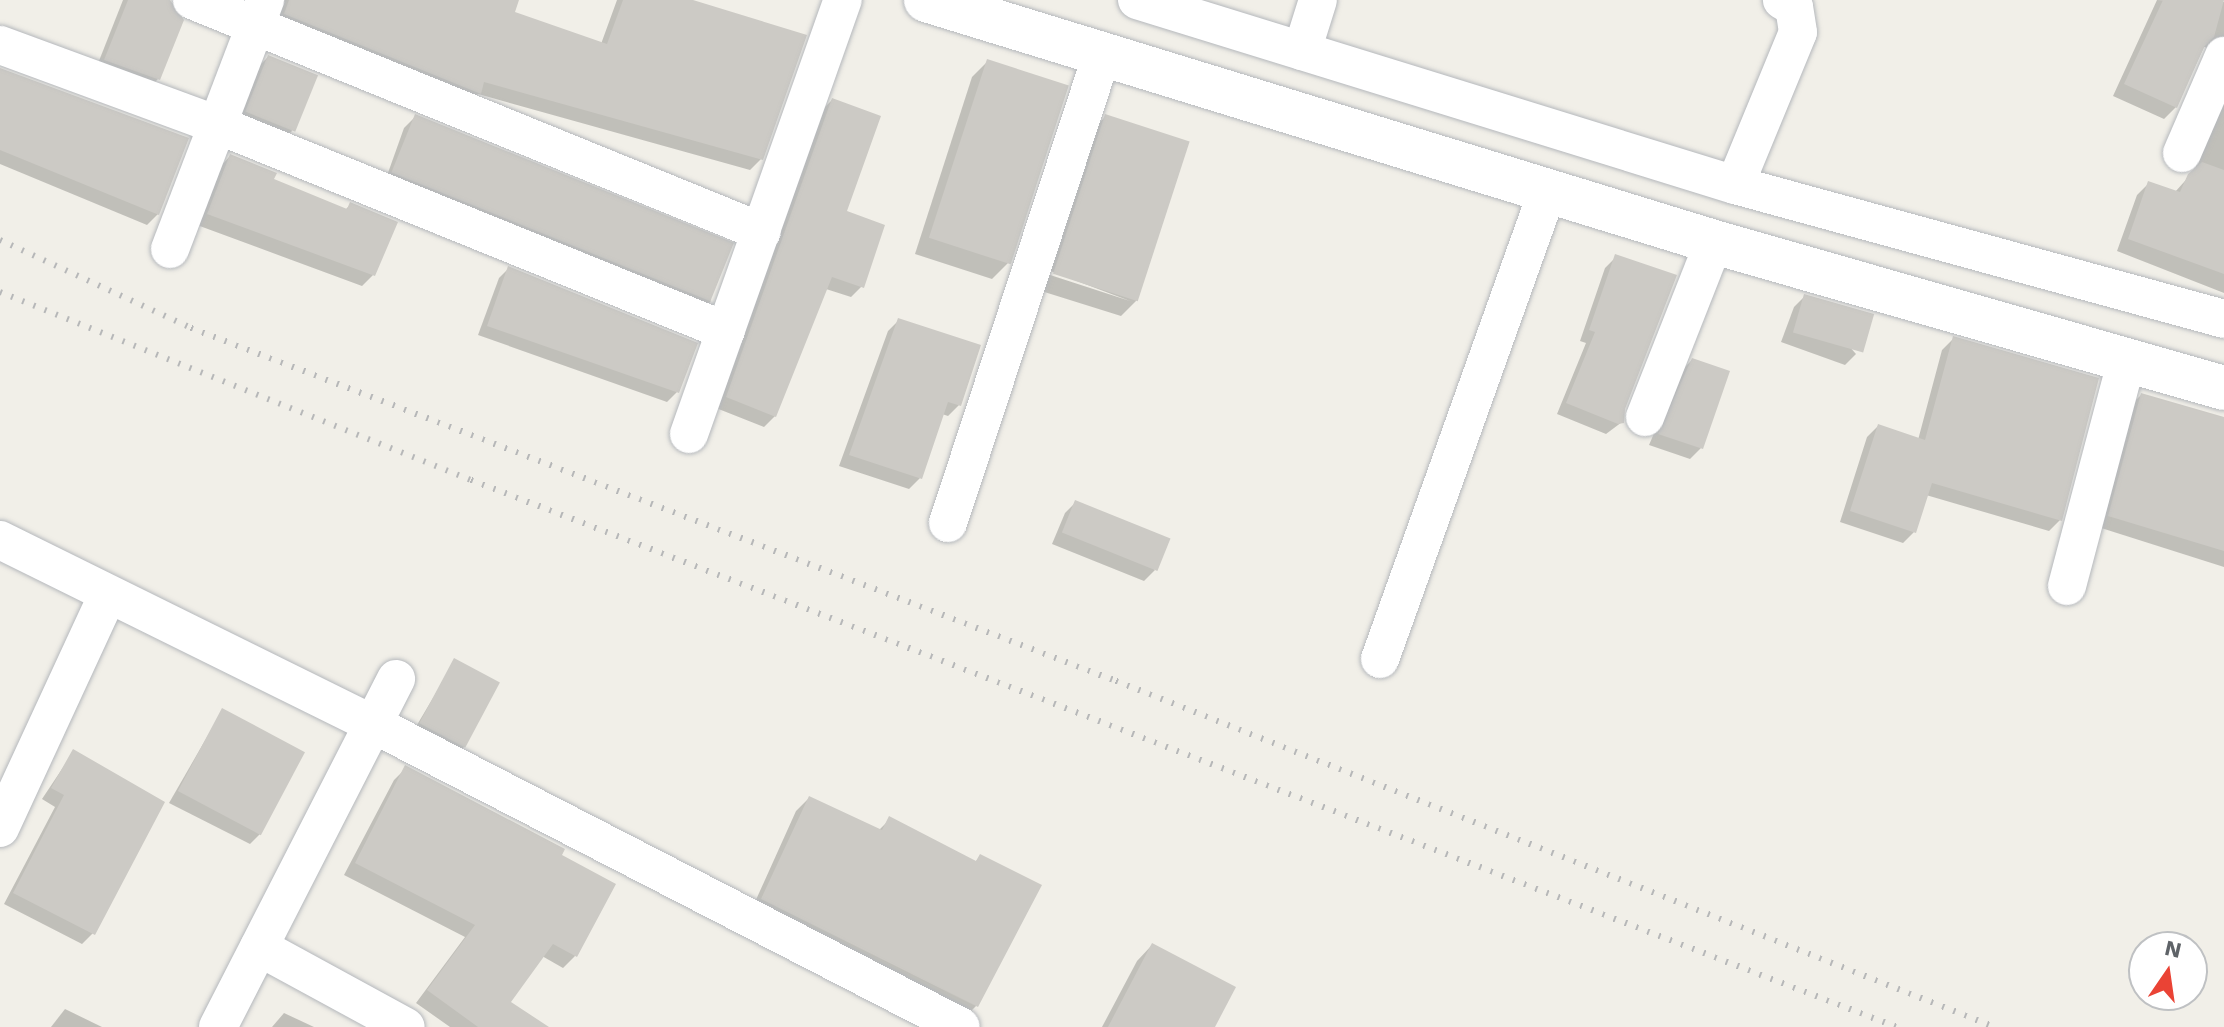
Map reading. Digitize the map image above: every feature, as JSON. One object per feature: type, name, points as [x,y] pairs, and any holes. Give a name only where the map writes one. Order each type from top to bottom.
[{"type":"street","points":[[192,0],[260,13],[762,232]]},
{"type":"street","points":[[689,434],[843,0]]},
{"type":"street","points":[[926,0],[1101,57],[1714,242],[2126,363],[2224,388]]},
{"type":"street","points":[[1137,0],[1735,185],[2224,319]]},
{"type":"street","points":[[1302,51],[1318,0]]},
{"type":"street","points":[[1735,185],[1798,32],[1794,7],[1782,0]]},
{"type":"street","points":[[170,249],[260,13]]},
{"type":"street","points":[[0,45],[218,125],[726,331]]},
{"type":"street","points":[[2182,153],[2224,56]]},
{"type":"street","points":[[948,523],[1101,57]]},
{"type":"street","points":[[1380,659],[1548,190]]},
{"type":"street","points":[[1645,417],[1714,242]]},
{"type":"street","points":[[2067,586],[2126,363]]},
{"type":"street","points":[[0,540],[107,596],[373,724],[961,1027]]},
{"type":"street","points":[[0,828],[107,596]]},
{"type":"street","points":[[218,1027],[396,679]]},
{"type":"street","points":[[259,947],[406,1027]]},
{"type":"building","points":[[128,0],[170,0],[184,20],[160,80],[104,60]]},
{"type":"building","points":[[289,0],[519,0],[515,12],[607,44],[623,0],[693,0],[807,35],[763,160],[484,82],[481,94],[284,14]]},
{"type":"building","points":[[2163,0],[2224,0],[2214,37],[2204,47],[2177,108],[2124,84]]},
{"type":"building","points":[[268,55],[318,75],[295,132],[245,112]]},
{"type":"building","points":[[987,59],[1069,86],[1011,264],[929,238]]},
{"type":"building","points":[[0,68],[189,138],[159,215],[0,150]]},
{"type":"building","points":[[832,98],[881,116],[847,211],[885,225],[864,288],[832,277],[776,417],[726,397]]},
{"type":"building","points":[[415,114],[734,243],[710,301],[391,172]]},
{"type":"building","points":[[1105,114],[1190,142],[1138,301],[1053,274]]},
{"type":"building","points":[[230,154],[277,173],[274,179],[347,209],[350,202],[398,222],[375,276],[207,214]]},
{"type":"building","points":[[2202,162],[2224,170],[2224,274],[2128,239],[2148,181],[2180,192],[2188,174]]},
{"type":"building","points":[[1615,254],[1677,275],[1625,409],[1624,423],[1618,424],[1566,403],[1595,332],[1589,330]]},
{"type":"building","points":[[508,266],[698,343],[679,393],[487,326]]},
{"type":"building","points":[[1804,294],[1874,314],[1863,353],[1793,332]]},
{"type":"building","points":[[898,318],[981,345],[961,406],[948,402],[922,479],[849,455]]},
{"type":"building","points":[[1953,336],[2099,378],[2062,521],[1932,483],[1916,533],[1850,511],[1878,424],[1925,440]]},
{"type":"building","points":[[1692,358],[1730,371],[1703,449],[1658,434]]},
{"type":"building","points":[[2141,393],[2224,417],[2224,551],[2108,516]]},
{"type":"building","points":[[1075,500],[1170,539],[1157,571],[1062,532]]},
{"type":"building","points":[[454,658],[500,682],[465,748],[419,723]]},
{"type":"building","points":[[222,708],[305,752],[261,835],[178,791]]},
{"type":"building","points":[[73,749],[165,802],[95,935],[13,893],[64,795],[51,788]]},
{"type":"building","points":[[405,765],[565,849],[562,855],[616,884],[577,957],[553,944],[511,1002],[549,1027],[478,1027],[427,990],[475,925],[355,863]]},
{"type":"building","points":[[809,796],[882,830],[889,816],[976,861],[980,854],[1042,885],[978,1007],[761,899]]},
{"type":"building","points":[[1152,943],[1236,987],[1215,1027],[1108,1027]]},
{"type":"railway","points":[[0,240],[191,328],[1116,681],[1995,1027]]},
{"type":"railway","points":[[0,292],[471,480],[1897,1027]]}]
